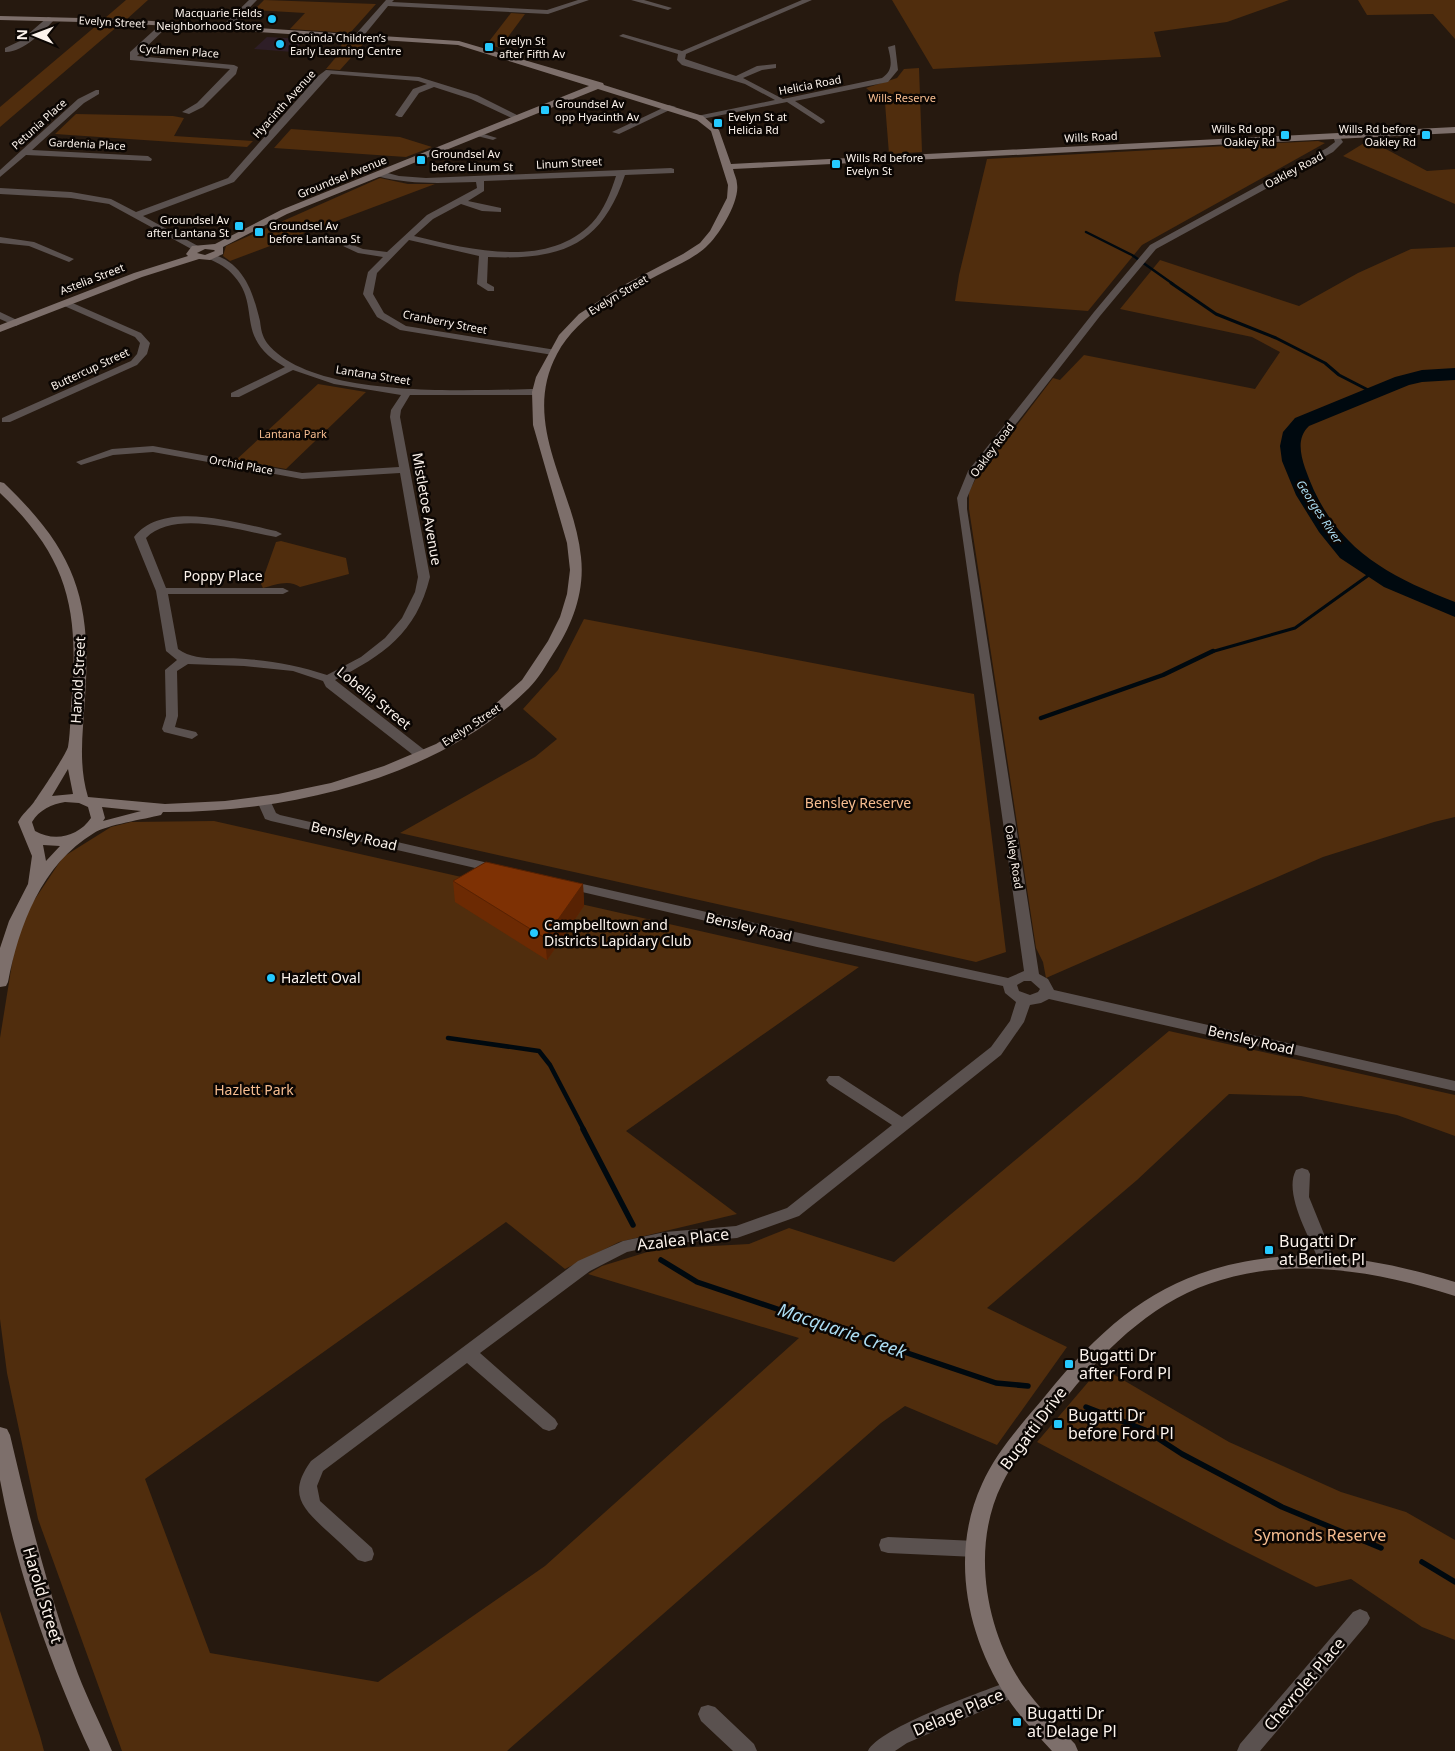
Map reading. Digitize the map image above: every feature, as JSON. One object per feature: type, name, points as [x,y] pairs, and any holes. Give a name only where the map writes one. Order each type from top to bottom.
[{"type":"street","points":[[224,29],[253,0]]},
{"type":"street","points":[[358,37],[389,2],[548,12],[585,0]]},
{"type":"street","points":[[635,0],[668,8]]},
{"type":"street","points":[[623,36],[682,53],[808,0]]},
{"type":"street","name":"Evelyn Street","points":[[0,19],[165,25],[470,45],[700,118],[714,130],[734,192],[726,211],[709,239],[687,256],[596,307],[572,327],[553,352],[538,392],[539,425],[577,563],[576,585],[572,603],[543,662],[522,687],[478,723],[422,755],[349,783],[264,801],[174,808],[56,799],[39,806]]},
{"type":"street","points":[[8,50],[23,43],[50,20]]},
{"type":"street","name":"Cyclamen Place","points":[[165,25],[133,54],[132,58],[234,67],[233,72],[200,106],[186,112]]},
{"type":"street","name":"Helicia Road","points":[[700,118],[885,80],[893,75],[896,70],[892,47]]},
{"type":"street","points":[[682,53],[681,60],[686,63],[737,78],[786,101],[822,122]]},
{"type":"street","points":[[737,78],[760,68],[773,66]]},
{"type":"street","name":"Hyacinth Avenue","points":[[137,215],[231,180],[329,72],[398,76],[434,84],[474,97],[519,118]]},
{"type":"street","points":[[399,115],[416,91],[434,84]]},
{"type":"street","name":"Groundsel Avenue","points":[[216,247],[257,224],[600,85]]},
{"type":"street","name":"Petunia Place","points":[[0,174],[81,101],[96,92]]},
{"type":"street","points":[[616,132],[672,108]]},
{"type":"street","name":"Wills Road","points":[[727,166],[1455,130]]},
{"type":"street","points":[[480,134],[493,138]]},
{"type":"street","name":"Oakley Road","points":[[1032,976],[962,509],[965,488],[984,458],[1153,247],[1330,150],[1339,142],[1335,136]]},
{"type":"street","name":"Gardenia Place","points":[[25,152],[148,159]]},
{"type":"street","name":"Linum Street","points":[[380,174],[417,181],[671,171]]},
{"type":"street","points":[[407,238],[484,254],[550,252],[577,240],[597,225],[617,187],[622,172]]},
{"type":"street","name":"Cranberry Street","points":[[480,179],[481,189],[463,202],[445,208],[430,217],[389,255],[373,272],[368,294],[380,315],[403,328],[553,352]]},
{"type":"street","points":[[0,191],[100,199],[137,215],[195,253],[212,257],[220,252],[216,247],[205,246],[195,253]]},
{"type":"street","points":[[463,202],[482,208],[498,210]]},
{"type":"street","points":[[0,240],[31,244],[68,259]]},
{"type":"street","points":[[348,246],[360,251],[389,255]]},
{"type":"street","name":"Astelia Street","points":[[0,329],[195,253]]},
{"type":"street","points":[[484,254],[482,284],[491,289]]},
{"type":"street","name":"Lantana Street","points":[[212,257],[234,269],[242,278],[248,288],[259,340],[276,356],[292,367],[334,382],[406,394],[538,392]]},
{"type":"street","name":"Buttercup Street","points":[[6,420],[134,363],[144,352],[145,343],[138,335],[65,303]]},
{"type":"street","points":[[0,315],[16,323]]},
{"type":"street","points":[[235,395],[292,367]]},
{"type":"street","name":"Mistletoe Avenue","points":[[328,679],[353,667],[391,640],[405,625],[420,595],[424,577],[403,470],[395,417],[396,410],[406,394]]},
{"type":"street","name":"Orchid Place","points":[[81,462],[112,452],[153,449],[302,476],[403,470]]},
{"type":"street","name":"Harold Street","points":[[0,486],[37,523],[58,552],[76,600],[82,632],[73,750],[74,773],[86,801],[94,805],[98,814],[92,828]]},
{"type":"street","points":[[192,736],[168,729],[172,716],[171,670],[185,660],[172,651],[162,591],[140,538],[145,529],[156,522],[184,519],[276,534]]},
{"type":"street","name":"Poppy Place","points":[[162,591],[283,591]]},
{"type":"street","name":"Lobelia Street","points":[[185,660],[244,662],[287,667],[328,679],[330,684],[422,755]]},
{"type":"street","name":"Harold Street","points":[[33,837],[25,828],[25,822],[32,811],[39,806],[73,750]]},
{"type":"street","name":"Bensley Road","points":[[264,801],[270,816],[276,818],[515,873]]},
{"type":"street","name":"Evelyn Street","points":[[77,837],[92,828],[174,808]]},
{"type":"street","points":[[0,982],[16,921],[34,885],[39,861],[33,837],[49,841],[77,837]]},
{"type":"street","points":[[34,885],[77,837]]},
{"type":"street","name":"Bensley Road","points":[[553,882],[1010,983]]},
{"type":"street","points":[[1021,976],[1032,976],[1045,984],[1046,993],[1036,1000],[1024,1000],[1012,994],[1010,983],[1021,976]]},
{"type":"street","name":"Bensley Road","points":[[1046,993],[1455,1086]]},
{"type":"street","name":"Azalea Place","points":[[365,1554],[313,1507],[308,1499],[310,1476],[317,1466],[584,1266],[622,1247],[665,1238],[737,1232],[793,1212],[996,1051],[1017,1022],[1024,1000]]},
{"type":"street","points":[[834,1080],[903,1125]]},
{"type":"street","points":[[1302,1174],[1301,1197],[1327,1262]]},
{"type":"street","name":"Bugatti Drive","points":[[1067,1751],[1043,1726],[1013,1689],[997,1658],[985,1626],[978,1596],[976,1549],[981,1510],[992,1484],[1007,1459],[1070,1379],[1109,1338],[1136,1314],[1165,1296],[1218,1273],[1274,1263],[1327,1262],[1405,1274],[1455,1289]]},
{"type":"street","points":[[468,1353],[549,1424]]},
{"type":"street","name":"Harold Street","points":[[0,1434],[22,1530],[46,1611],[77,1700],[101,1751]]},
{"type":"street","points":[[888,1545],[976,1549]]},
{"type":"street","name":"Chevrolet Place","points":[[1248,1751],[1360,1618]]},
{"type":"street","name":"Delage Place","points":[[878,1751],[900,1736],[1013,1689]]},
{"type":"street","points":[[708,1714],[747,1751]]},
{"type":"shaded area","name":"Cooinda Children’s Early Learning Centre","points":[[267,37],[305,39],[293,52],[254,49]]},
{"type":"green space","points":[[126,0],[148,0],[127,19],[105,18]]},
{"type":"green space","points":[[264,0],[376,4],[350,33],[290,29],[305,13],[254,10]]},
{"type":"green space","points":[[892,0],[1289,0],[1227,22],[1154,32],[1161,57],[933,69]]},
{"type":"green space","points":[[1358,0],[1455,0],[1455,39],[1433,14],[1367,15]]},
{"type":"green space","points":[[511,13],[525,14],[500,48],[487,44]]},
{"type":"green space","points":[[97,25],[119,25],[0,127],[0,107]]},
{"type":"green space","points":[[343,41],[365,42],[340,70],[326,69],[337,56]]},
{"type":"green space","name":"Wills Reserve","points":[[919,68],[922,152],[889,154],[885,103],[866,88],[897,78],[904,69]]},
{"type":"green space","points":[[76,114],[173,116],[184,118],[174,136],[253,141],[247,147],[55,134]]},
{"type":"green space","points":[[291,129],[400,137],[432,147],[406,157],[274,148]]},
{"type":"green space","points":[[1369,140],[1427,171],[1455,169],[1455,204],[1343,156]]},
{"type":"green space","points":[[1318,141],[1325,143],[1142,245],[1088,311],[955,301],[959,275],[987,159]]},
{"type":"green space","points":[[380,178],[408,184],[435,184],[230,261],[223,256],[226,246]]},
{"type":"green space","points":[[1455,247],[1455,817],[1323,857],[1046,978],[1043,962],[1036,948],[969,509],[969,492],[975,480],[1053,378],[1060,380],[1084,355],[1255,389],[1280,352],[1252,337],[1120,309],[1160,260],[1299,306],[1358,273],[1411,249]]},
{"type":"green space","name":"Lantana Park","points":[[318,384],[366,392],[286,469],[236,460]]},
{"type":"green space","points":[[281,541],[346,558],[349,574],[300,587],[287,583],[263,588],[261,584],[276,542]]},
{"type":"green space","name":"Bensley Reserve","points":[[584,619],[974,694],[1006,952],[976,962],[400,833],[535,757],[557,739],[523,709],[558,670]]},
{"type":"green space","name":"Hazlett Park","points":[[214,821],[859,967],[626,1131],[737,1214],[619,1242],[565,1269],[506,1222],[145,1479],[210,1653],[378,1682],[545,1566],[799,1338],[588,1274],[602,1266],[657,1249],[749,1244],[789,1228],[894,1262],[1169,1031],[1455,1095],[1455,1136],[1397,1115],[1301,1096],[1229,1094],[1137,1180],[987,1308],[1067,1347],[997,1445],[905,1406],[881,1423],[507,1751],[122,1751],[38,1519],[7,1373],[0,1319],[0,1038],[15,945],[29,908],[63,857],[111,827],[131,822]]},
{"type":"green space","name":"Symonds Reserve","points":[[1101,1367],[1229,1442],[1341,1492],[1406,1512],[1455,1540],[1455,1640],[1422,1627],[1351,1579],[1316,1587],[1228,1543],[1037,1442]]},
{"type":"green space","points":[[0,1611],[40,1736],[44,1751],[0,1751]]},
{"type":"building","points":[[486,862],[583,884],[545,938],[453,881]]},
{"type":"waterway","points":[[1086,232],[1132,255],[1173,284]]},
{"type":"waterway","points":[[1171,283],[1216,314],[1276,338],[1325,363],[1339,375],[1374,393]]},
{"type":"waterway","name":"Georges River","points":[[1455,374],[1422,376],[1402,381],[1302,422],[1293,432],[1290,446],[1292,461],[1306,495],[1326,528],[1348,554],[1392,583],[1455,610]]},
{"type":"waterway","points":[[1211,652],[1295,628],[1373,572]]},
{"type":"waterway","points":[[1041,718],[1163,675],[1213,651]]},
{"type":"waterway","name":"Macquarie Creek","points":[[448,1038],[539,1051],[550,1065],[584,1130]]},
{"type":"waterway","name":"Macquarie Creek","points":[[583,1129],[633,1225]]},
{"type":"waterway","name":"Macquarie Creek","points":[[661,1260],[697,1282],[996,1383],[1028,1386]]},
{"type":"waterway","name":"Macquarie Creek","points":[[1086,1407],[1145,1430],[1182,1454],[1282,1507],[1381,1548]]},
{"type":"waterway","name":"Macquarie Creek","points":[[1422,1562],[1455,1582]]},
{"type":"place","name":"Macquarie Fields Neighborhood Store","points":[[272,19]]},
{"type":"place","name":"Cooinda Children’s Early Learning Centre","points":[[280,44]]},
{"type":"place","name":"Evelyn St after Fifth Av","points":[[489,47]]},
{"type":"place","name":"Groundsel Av opp Hyacinth Av","points":[[545,110]]},
{"type":"place","name":"Evelyn St at Helicia Rd","points":[[718,123]]},
{"type":"place","name":"Wills Rd opp Oakley Rd","points":[[1285,135]]},
{"type":"place","name":"Wills Rd before Oakley Rd","points":[[1426,135]]},
{"type":"place","name":"Groundsel Av before Linum St","points":[[421,160]]},
{"type":"place","name":"Wills Rd before Evelyn St","points":[[836,164]]},
{"type":"place","name":"Groundsel Av after Lantana St","points":[[239,226]]},
{"type":"place","name":"Groundsel Av before Lantana St","points":[[259,232]]},
{"type":"place","name":"Campbelltown and Districts Lapidary Club","points":[[534,933]]},
{"type":"place","name":"Hazlett Oval","points":[[271,978]]},
{"type":"place","name":"Bugatti Dr at Berliet Pl","points":[[1269,1250]]},
{"type":"place","name":"Bugatti Dr after Ford Pl","points":[[1069,1364]]},
{"type":"place","name":"Bugatti Dr before Ford Pl","points":[[1058,1424]]},
{"type":"place","name":"Bugatti Dr at Delage Pl","points":[[1017,1722]]}]
